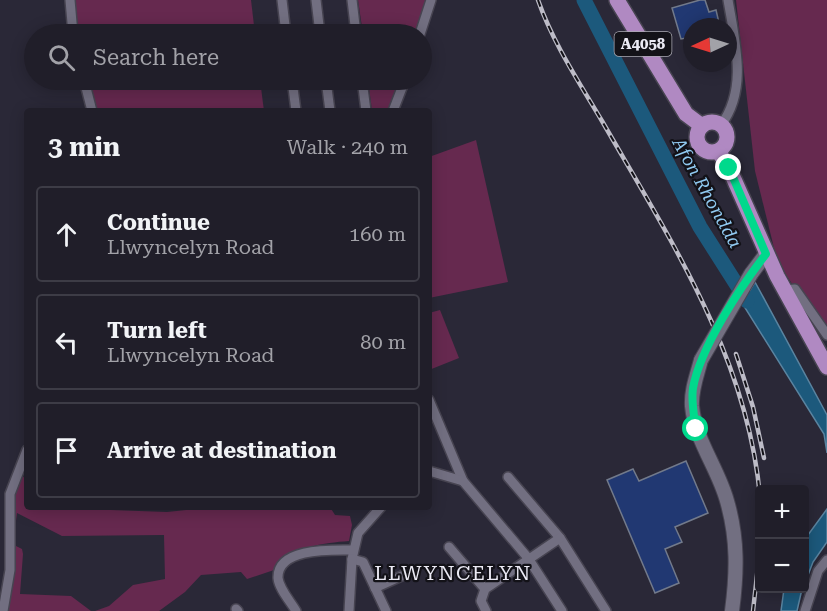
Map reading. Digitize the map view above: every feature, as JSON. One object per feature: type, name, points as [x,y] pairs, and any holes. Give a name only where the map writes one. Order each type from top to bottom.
[{"type":"main road","name":"A4058","points":[[617,0],[686,114],[702,126]]},
{"type":"main road","points":[[712,122],[721,125],[727,137],[723,147],[718,151],[706,150],[699,143],[698,133],[702,126],[712,122]]},
{"type":"main road","points":[[718,151],[729,168],[784,290],[827,367]]},
{"type":"main road","points":[[732,611],[737,577],[734,527],[717,473],[696,429],[692,404],[700,360],[751,274],[766,254]]},
{"type":"street","points":[[70,0],[72,24]]},
{"type":"street","points":[[282,0],[285,24]]},
{"type":"street","points":[[316,0],[319,24]]},
{"type":"street","points":[[352,0],[355,24]]},
{"type":"street","points":[[423,24],[431,0]]},
{"type":"street","points":[[721,125],[731,112],[738,93],[736,51],[728,0]]},
{"type":"street","points":[[87,90],[91,108]]},
{"type":"street","points":[[293,90],[296,108]]},
{"type":"street","points":[[327,90],[330,108]]},
{"type":"street","points":[[363,90],[366,108]]},
{"type":"street","points":[[394,108],[401,90]]},
{"type":"street","points":[[784,290],[795,289],[827,335]]},
{"type":"street","points":[[432,407],[463,481],[528,558],[562,611]]},
{"type":"street","points":[[3,611],[10,570],[10,494],[24,458]]},
{"type":"street","points":[[432,472],[463,481]]},
{"type":"street","points":[[508,477],[560,538],[606,611]]},
{"type":"street","points":[[349,611],[352,554],[358,532],[378,510]]},
{"type":"street","points":[[486,611],[481,601],[484,589],[560,538]]},
{"type":"street","points":[[449,547],[484,589]]},
{"type":"street","points":[[296,611],[279,584],[278,577],[282,565],[298,555],[314,550],[352,554],[363,562],[386,611]]},
{"type":"street","points":[[805,611],[818,571],[827,560]]},
{"type":"street","points":[[375,588],[405,574]]},
{"type":"shaded area","points":[[74,0],[251,0],[254,24],[76,24]]},
{"type":"shaded area","points":[[358,0],[427,0],[420,24],[362,24]]},
{"type":"shaded area","points":[[736,0],[827,0],[827,335],[786,275],[775,252],[755,171]]},
{"type":"shaded area","points":[[91,90],[261,90],[264,108],[95,108]]},
{"type":"shaded area","points":[[369,90],[398,90],[392,108],[372,108]]},
{"type":"shaded area","points":[[476,140],[508,282],[432,297],[432,156]]},
{"type":"shaded area","points":[[440,310],[459,358],[432,369],[432,312]]},
{"type":"shaded area","points":[[21,474],[24,478],[24,510],[167,512],[332,510],[335,515],[350,516],[352,525],[349,541],[320,545],[294,553],[278,563],[277,569],[247,579],[241,572],[201,575],[185,592],[159,611],[95,611],[109,606],[133,585],[165,579],[164,535],[62,536],[17,513],[15,529],[12,529],[12,505]]},
{"type":"shaded area","points":[[12,544],[22,549],[23,554],[20,594],[71,596],[91,611],[6,611]]},
{"type":"water","points":[[755,282],[827,415],[827,453],[824,434],[742,303]]},
{"type":"water","points":[[827,509],[827,542],[813,562],[809,572],[809,539],[809,534]]},
{"type":"water","points":[[783,593],[801,593],[797,611],[781,611]]},
{"type":"building","points":[[705,0],[709,12],[716,10],[718,18],[683,18],[683,39],[681,39],[672,8]]},
{"type":"building","points":[[686,461],[708,513],[675,527],[682,542],[665,549],[679,583],[655,593],[607,480],[633,469],[639,481]]},
{"type":"waterway","name":"Afon Rhondda","points":[[584,0],[700,227],[747,301]]},
{"type":"railway","points":[[538,0],[567,62],[654,210],[702,301],[723,348],[740,396],[753,446],[758,485]]},
{"type":"railway","points":[[736,354],[753,407],[764,458]]},
{"type":"railway","points":[[753,611],[755,593]]},
{"type":"district","name":"LLWYNCELYN","points":[[453,573]]},
{"type":"route","points":[[696,429],[692,404],[693,388],[700,360],[751,274],[766,254],[729,168]]}]
